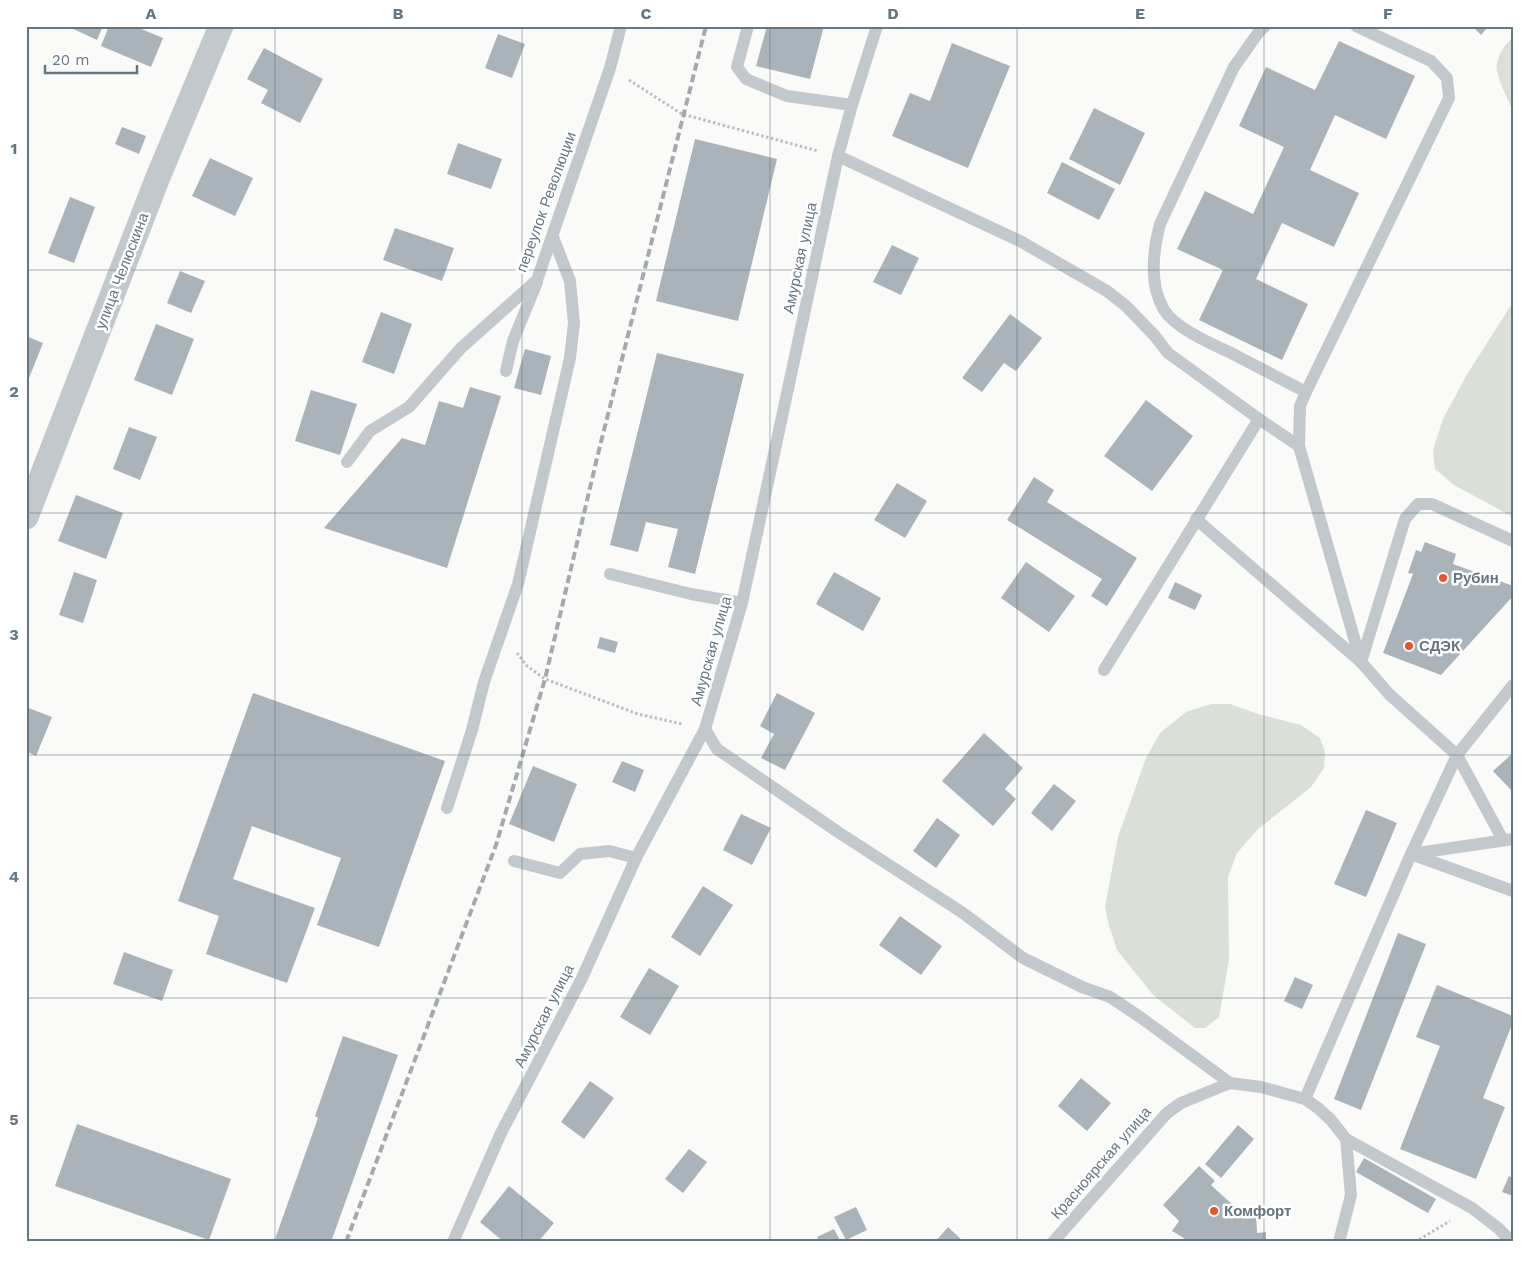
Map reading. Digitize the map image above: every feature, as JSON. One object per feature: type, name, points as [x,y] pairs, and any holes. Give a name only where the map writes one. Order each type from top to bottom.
[{"type":"street","name":"улица Челюскина","points":[[26,517],[158,177],[220,26]]},
{"type":"lane","name":"переулок Революции","points":[[347,462],[370,431],[409,407],[461,348],[538,280],[610,68],[621,26]]},
{"type":"lane","points":[[748,26],[737,68],[746,79],[788,96],[852,105]]},
{"type":"lane","name":"Амурская улица","points":[[453,1242],[500,1133],[582,978],[636,858],[705,729],[742,603],[838,156],[877,26]]},
{"type":"lane","points":[[1265,26],[1234,67],[1160,224],[1155,241],[1153,262],[1156,289],[1165,310],[1186,330],[1306,392]]},
{"type":"lane","points":[[1356,26],[1431,61],[1447,78],[1449,98],[1300,406],[1299,446],[1361,662]]},
{"type":"lane","points":[[838,156],[1020,241],[1107,291],[1132,312],[1168,353],[1299,446]]},
{"type":"lane","points":[[447,808],[472,730],[484,682],[518,584],[570,358],[574,323],[570,281],[553,237]]},
{"type":"lane","points":[[506,371],[513,341],[538,280]]},
{"type":"lane","points":[[1104,670],[1259,419]]},
{"type":"lane","points":[[1361,662],[1405,520],[1418,504],[1432,504],[1513,541]]},
{"type":"lane","points":[[1196,519],[1361,662],[1390,696],[1457,755],[1508,840],[1411,854]]},
{"type":"lane","points":[[610,574],[691,594],[742,603]]},
{"type":"lane","points":[[1305,1099],[1411,854],[1457,755],[1513,685]]},
{"type":"lane","points":[[705,729],[717,749],[838,832],[963,913],[1023,958],[1082,987],[1110,997],[1230,1083],[1261,1087],[1305,1099],[1331,1120],[1346,1139],[1472,1208],[1498,1228],[1512,1242]]},
{"type":"lane","points":[[514,861],[560,873],[580,854],[609,851],[636,858]]},
{"type":"lane","points":[[1411,854],[1513,891]]},
{"type":"lane","name":"Красноярская улица","points":[[1053,1242],[1167,1112],[1181,1103],[1230,1083]]},
{"type":"lane","points":[[1339,1242],[1351,1195],[1346,1139]]},
{"type":"path","points":[[610,68],[682,114],[838,156]]},
{"type":"path","points":[[501,633],[527,666],[545,679],[638,714],[705,729]]},
{"type":"path","points":[[1415,1242],[1472,1208]]},
{"type":"shaded area","points":[[1513,38],[1513,112],[1500,80],[1497,62],[1506,44]]},
{"type":"shaded area","points":[[1513,302],[1513,517],[1454,485],[1435,469],[1433,450],[1443,419],[1466,376]]},
{"type":"shaded area","points":[[1211,704],[1230,704],[1258,714],[1301,725],[1320,738],[1325,752],[1324,768],[1311,787],[1258,829],[1237,853],[1228,877],[1229,960],[1219,1017],[1205,1028],[1195,1028],[1153,995],[1117,950],[1105,907],[1118,837],[1146,758],[1160,733],[1186,712]]},
{"type":"building","points":[[67,26],[103,26],[97,40]]},
{"type":"building","points":[[109,26],[134,26],[163,38],[151,67],[101,46]]},
{"type":"building","points":[[767,26],[824,26],[810,79],[756,66]]},
{"type":"building","points":[[1472,26],[1489,26],[1481,35]]},
{"type":"building","points":[[498,34],[525,44],[512,78],[485,68]]},
{"type":"building","points":[[1339,41],[1415,76],[1386,139],[1335,115],[1310,170],[1359,193],[1334,247],[1282,223],[1256,279],[1308,304],[1282,360],[1199,320],[1223,270],[1177,249],[1205,191],[1253,214],[1284,147],[1239,126],[1266,67],[1315,90]]},
{"type":"building","points":[[952,43],[1010,66],[968,168],[892,136],[910,93],[930,101]]},
{"type":"building","points":[[264,48],[323,79],[300,123],[261,103],[268,90],[247,79]]},
{"type":"building","points":[[1094,108],[1145,133],[1120,185],[1069,159]]},
{"type":"building","points":[[122,127],[146,136],[139,154],[115,144]]},
{"type":"building","points":[[695,139],[777,159],[738,321],[656,301]]},
{"type":"building","points":[[458,143],[502,159],[491,189],[447,174]]},
{"type":"building","points":[[210,158],[253,178],[235,216],[192,196]]},
{"type":"building","points":[[1062,162],[1115,189],[1099,220],[1047,193]]},
{"type":"building","points":[[70,197],[95,207],[74,263],[48,253]]},
{"type":"building","points":[[395,228],[454,248],[442,281],[383,260]]},
{"type":"building","points":[[892,245],[919,258],[901,295],[873,282]]},
{"type":"building","points":[[180,271],[205,281],[191,313],[167,303]]},
{"type":"building","points":[[381,312],[412,324],[394,374],[362,362]]},
{"type":"building","points":[[1010,314],[1042,338],[1016,371],[1004,363],[982,392],[962,378]]},
{"type":"building","points":[[156,324],[194,339],[172,395],[134,380]]},
{"type":"building","points":[[26,336],[43,343],[29,378],[26,377]]},
{"type":"building","points":[[525,349],[551,356],[541,395],[514,388]]},
{"type":"building","points":[[657,353],[744,374],[695,574],[668,567],[678,529],[646,522],[638,552],[610,545]]},
{"type":"building","points":[[470,387],[501,396],[447,568],[324,528],[402,438],[425,445],[439,401],[463,408]]},
{"type":"building","points":[[311,390],[357,404],[340,455],[295,441]]},
{"type":"building","points":[[1146,400],[1193,436],[1152,491],[1104,456]]},
{"type":"building","points":[[129,427],[157,437],[140,480],[113,469]]},
{"type":"building","points":[[1034,477],[1054,490],[1047,502],[1137,558],[1107,606],[1091,596],[1102,579],[1007,520]]},
{"type":"building","points":[[897,483],[927,501],[905,538],[874,520]]},
{"type":"building","points":[[76,495],[123,513],[106,559],[58,541]]},
{"type":"building","points":[[1425,542],[1456,554],[1453,564],[1513,586],[1513,596],[1441,675],[1383,653],[1413,574],[1408,573],[1416,550],[1421,552]]},
{"type":"building","points":[[1026,562],[1075,596],[1049,632],[1001,598]]},
{"type":"building","points":[[74,572],[97,580],[83,623],[59,615]]},
{"type":"building","points":[[834,572],[881,598],[863,631],[816,604]]},
{"type":"building","points":[[1175,582],[1202,595],[1195,610],[1168,598]]},
{"type":"building","points":[[600,637],[618,642],[615,653],[597,648]]},
{"type":"building","points":[[253,693],[445,761],[379,947],[317,925],[341,858],[252,826],[233,879],[315,908],[287,983],[206,954],[219,916],[178,901]]},
{"type":"building","points":[[777,693],[815,713],[785,770],[761,758],[774,734],[760,726]]},
{"type":"building","points":[[26,707],[52,717],[36,756],[26,751]]},
{"type":"building","points":[[984,733],[1023,768],[1005,789],[1016,799],[993,826],[942,781]]},
{"type":"building","points":[[1513,753],[1513,792],[1493,771]]},
{"type":"building","points":[[622,761],[644,770],[635,792],[612,782]]},
{"type":"building","points":[[533,766],[577,784],[554,842],[509,824]]},
{"type":"building","points":[[1054,784],[1076,801],[1052,831],[1031,813]]},
{"type":"building","points":[[1366,810],[1397,823],[1366,897],[1334,884]]},
{"type":"building","points":[[741,814],[771,828],[752,865],[723,850]]},
{"type":"building","points":[[937,818],[960,835],[936,868],[913,851]]},
{"type":"building","points":[[703,886],[733,905],[700,956],[671,937]]},
{"type":"building","points":[[900,916],[942,946],[921,975],[879,945]]},
{"type":"building","points":[[1398,933],[1426,944],[1361,1110],[1334,1099]]},
{"type":"building","points":[[124,952],[173,970],[162,1001],[113,984]]},
{"type":"building","points":[[649,968],[679,986],[650,1035],[620,1017]]},
{"type":"building","points":[[1295,977],[1313,985],[1302,1009],[1284,1001]]},
{"type":"building","points":[[1437,985],[1513,1016],[1513,1022],[1483,1098],[1505,1107],[1476,1179],[1400,1149],[1440,1046],[1416,1037]]},
{"type":"building","points":[[343,1036],[398,1055],[331,1242],[274,1242],[318,1118],[315,1116]]},
{"type":"building","points":[[1081,1078],[1111,1103],[1087,1131],[1058,1106]]},
{"type":"building","points":[[590,1081],[614,1098],[584,1139],[561,1122]]},
{"type":"building","points":[[77,1124],[231,1179],[209,1240],[55,1186]]},
{"type":"building","points":[[1238,1125],[1254,1139],[1221,1178],[1205,1164]]},
{"type":"building","points":[[689,1149],[707,1162],[683,1193],[665,1179]]},
{"type":"building","points":[[1364,1158],[1436,1199],[1428,1213],[1356,1172]]},
{"type":"building","points":[[1199,1166],[1215,1181],[1211,1185],[1248,1219],[1256,1211],[1257,1233],[1266,1232],[1266,1242],[1182,1242],[1184,1238],[1172,1231],[1179,1221],[1163,1205]]},
{"type":"building","points":[[1509,1176],[1513,1178],[1513,1196],[1502,1192]]},
{"type":"building","points":[[509,1186],[554,1223],[538,1242],[504,1242],[480,1222]]},
{"type":"building","points":[[856,1207],[867,1230],[846,1240],[834,1217]]},
{"type":"building","points":[[948,1227],[964,1242],[935,1242]]},
{"type":"building","points":[[834,1229],[841,1242],[820,1242],[817,1237]]},
{"type":"railway","points":[[346,1242],[496,845],[545,679],[597,458],[706,26]]},
{"type":"place","name":"Рубин","points":[[1443,578]]},
{"type":"place","name":"СДЭК","points":[[1409,646]]},
{"type":"place","name":"Комфорт","points":[[1214,1211]]}]
